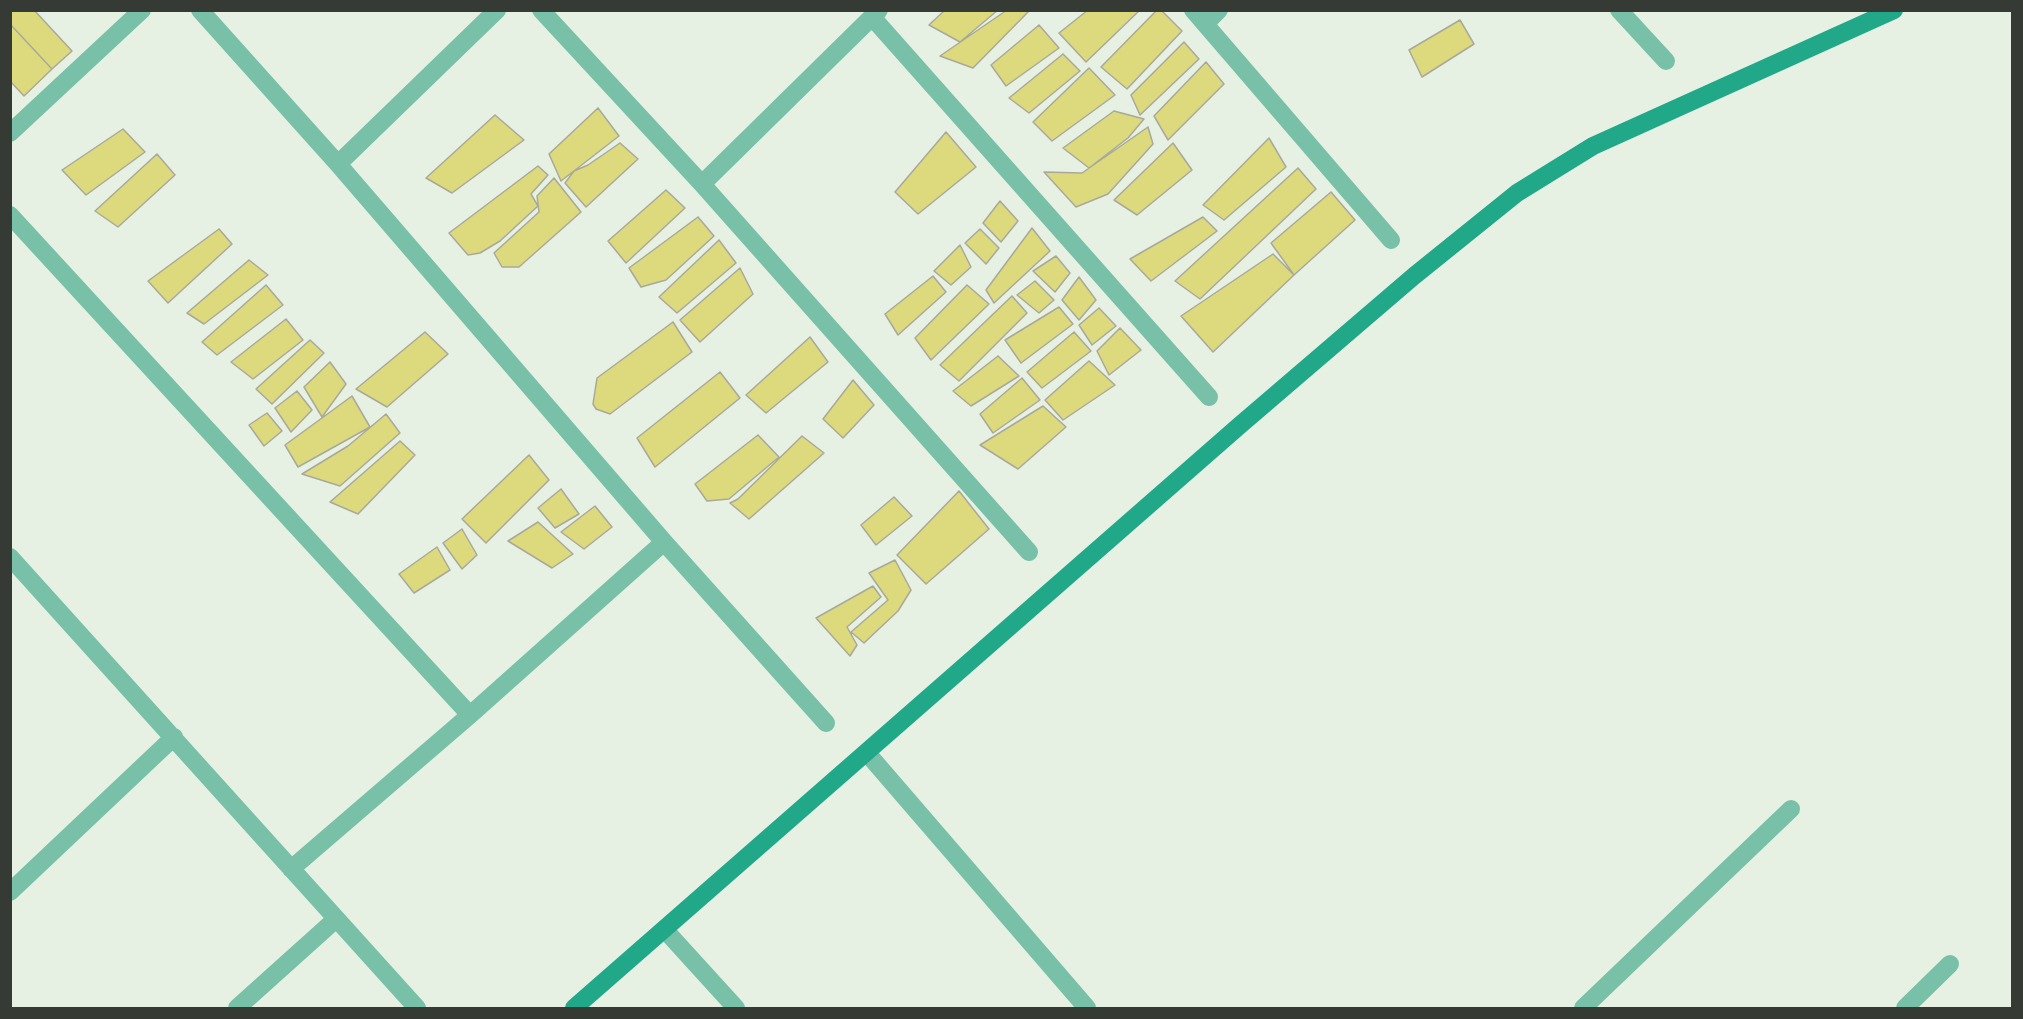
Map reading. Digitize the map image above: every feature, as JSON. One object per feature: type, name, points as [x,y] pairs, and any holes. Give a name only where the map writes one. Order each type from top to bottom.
[{"type":"street","points":[[10,133],[142,10]]},
{"type":"street","points":[[200,10],[339,164],[664,542],[826,723]]},
{"type":"street","points":[[339,164],[497,10]]},
{"type":"street","points":[[542,10],[702,184],[1029,552]]},
{"type":"street","points":[[1219,10],[1199,17],[1391,240]]},
{"type":"street","points":[[1619,10],[1666,61]]},
{"type":"street","points":[[574,1008],[1239,426],[1414,276],[1516,193],[1593,146],[1894,10]]},
{"type":"street","points":[[702,184],[876,14],[1209,397]]},
{"type":"street","points":[[10,214],[470,715]]},
{"type":"street","points":[[291,868],[470,715],[664,542]]},
{"type":"street","points":[[10,557],[417,1008]]},
{"type":"street","points":[[10,892],[174,737]]},
{"type":"street","points":[[867,753],[1087,1008]]},
{"type":"street","points":[[1583,1008],[1791,809]]},
{"type":"street","points":[[237,1008],[336,919]]},
{"type":"street","points":[[665,930],[736,1008]]},
{"type":"street","points":[[1905,1008],[1950,964]]},
{"type":"building","points":[[10,10],[34,10],[72,51],[52,69],[10,24]]},
{"type":"building","points":[[945,10],[998,10],[960,42],[929,25]]},
{"type":"building","points":[[1007,10],[1030,10],[973,68],[940,56]]},
{"type":"building","points":[[1088,10],[1140,10],[1086,62],[1059,33]]},
{"type":"building","points":[[1157,10],[1161,10],[1182,31],[1127,89],[1101,67]]},
{"type":"building","points":[[1460,20],[1474,44],[1422,77],[1409,50]]},
{"type":"building","points":[[10,24],[52,69],[24,96],[10,81]]},
{"type":"building","points":[[1039,25],[1059,48],[1006,86],[991,65]]},
{"type":"building","points":[[1184,42],[1199,59],[1140,115],[1131,95]]},
{"type":"building","points":[[1063,54],[1080,71],[1029,113],[1009,98]]},
{"type":"building","points":[[1206,62],[1224,84],[1168,140],[1154,116]]},
{"type":"building","points":[[1089,68],[1115,95],[1052,141],[1033,122]]},
{"type":"building","points":[[598,108],[619,136],[561,181],[549,154]]},
{"type":"building","points":[[1114,111],[1144,119],[1128,138],[1089,168],[1063,148]]},
{"type":"building","points":[[495,115],[524,140],[452,193],[426,178]]},
{"type":"building","points":[[1148,127],[1153,144],[1108,194],[1076,207],[1044,172],[1082,173]]},
{"type":"building","points":[[123,129],[145,152],[86,195],[62,170]]},
{"type":"building","points":[[946,132],[976,167],[918,214],[895,192]]},
{"type":"building","points":[[1269,138],[1286,167],[1224,220],[1203,205]]},
{"type":"building","points":[[620,143],[638,159],[586,207],[565,183],[574,171],[588,165]]},
{"type":"building","points":[[1173,143],[1192,170],[1137,215],[1114,200]]},
{"type":"building","points":[[157,154],[175,175],[118,227],[95,211]]},
{"type":"building","points":[[538,166],[548,175],[531,194],[538,206],[500,241],[480,253],[468,255],[449,233]]},
{"type":"building","points":[[1298,168],[1316,189],[1200,299],[1175,281]]},
{"type":"building","points":[[554,178],[581,212],[519,267],[502,267],[494,253],[539,212],[537,196]]},
{"type":"building","points":[[666,190],[685,208],[626,263],[608,241]]},
{"type":"building","points":[[1331,192],[1355,220],[1294,275],[1271,243]]},
{"type":"building","points":[[1000,201],[1018,221],[1001,242],[983,223]]},
{"type":"building","points":[[698,217],[714,236],[666,280],[641,287],[629,268]]},
{"type":"building","points":[[1203,217],[1217,231],[1151,281],[1130,259]]},
{"type":"building","points":[[1032,228],[1050,251],[994,303],[986,290]]},
{"type":"building","points":[[219,229],[232,244],[168,303],[148,281]]},
{"type":"building","points":[[980,229],[999,248],[986,264],[965,243]]},
{"type":"building","points":[[719,240],[736,263],[677,313],[659,297]]},
{"type":"building","points":[[960,245],[971,267],[951,285],[934,271]]},
{"type":"building","points":[[1273,254],[1294,275],[1213,352],[1181,316]]},
{"type":"building","points":[[1056,256],[1070,273],[1055,292],[1033,271]]},
{"type":"building","points":[[249,260],[268,275],[204,324],[187,313]]},
{"type":"building","points":[[740,268],[753,294],[700,342],[680,320]]},
{"type":"building","points":[[933,276],[946,292],[898,335],[885,314]]},
{"type":"building","points":[[1079,277],[1096,300],[1079,320],[1062,300]]},
{"type":"building","points":[[1035,281],[1054,300],[1039,313],[1017,295]]},
{"type":"building","points":[[266,285],[283,305],[217,355],[202,342]]},
{"type":"building","points":[[967,285],[989,304],[931,360],[915,338]]},
{"type":"building","points":[[1012,296],[1027,313],[959,381],[940,365]]},
{"type":"building","points":[[1059,307],[1073,324],[1021,363],[1005,340]]},
{"type":"building","points":[[1099,308],[1116,326],[1092,345],[1079,325]]},
{"type":"building","points":[[286,319],[303,340],[253,379],[231,362]]},
{"type":"building","points":[[673,322],[692,352],[610,414],[596,409],[593,404],[597,378]]},
{"type":"building","points":[[1120,328],[1141,350],[1109,375],[1097,351]]},
{"type":"building","points":[[425,332],[448,354],[387,407],[356,389]]},
{"type":"building","points":[[1074,332],[1091,351],[1042,388],[1027,372]]},
{"type":"building","points":[[810,337],[828,362],[766,413],[746,395]]},
{"type":"building","points":[[310,340],[324,353],[272,404],[256,389]]},
{"type":"building","points":[[998,356],[1019,376],[971,406],[953,391]]},
{"type":"building","points":[[1089,361],[1115,385],[1063,420],[1045,400]]},
{"type":"building","points":[[330,362],[346,384],[322,417],[304,387]]},
{"type":"building","points":[[720,372],[740,398],[655,467],[637,438]]},
{"type":"building","points":[[1022,378],[1040,400],[993,433],[980,414]]},
{"type":"building","points":[[853,380],[874,405],[843,438],[823,419]]},
{"type":"building","points":[[297,391],[312,410],[291,432],[275,408]]},
{"type":"building","points":[[352,396],[370,427],[298,467],[285,445]]},
{"type":"building","points":[[1043,406],[1066,427],[1018,469],[980,445]]},
{"type":"building","points":[[267,413],[282,431],[264,446],[249,425]]},
{"type":"building","points":[[386,414],[400,433],[340,486],[302,474],[348,446]]},
{"type":"building","points":[[758,435],[779,457],[729,499],[707,501],[695,484]]},
{"type":"building","points":[[802,436],[824,453],[749,519],[730,503],[738,499]]},
{"type":"building","points":[[400,441],[415,455],[358,514],[330,502]]},
{"type":"building","points":[[529,455],[549,480],[486,543],[462,519]]},
{"type":"building","points":[[561,489],[579,514],[555,528],[538,508]]},
{"type":"building","points":[[959,491],[989,529],[926,584],[897,555]]},
{"type":"building","points":[[894,497],[912,516],[876,545],[861,525]]},
{"type":"building","points":[[595,506],[612,527],[584,549],[561,532]]},
{"type":"building","points":[[538,522],[573,554],[552,568],[508,541]]},
{"type":"building","points":[[462,529],[477,555],[462,569],[443,543]]},
{"type":"building","points":[[437,547],[450,570],[414,593],[399,574]]},
{"type":"building","points":[[895,560],[911,590],[898,611],[864,643],[851,632],[888,600],[869,573]]},
{"type":"building","points":[[873,586],[881,597],[847,627],[857,645],[850,656],[816,618]]}]
